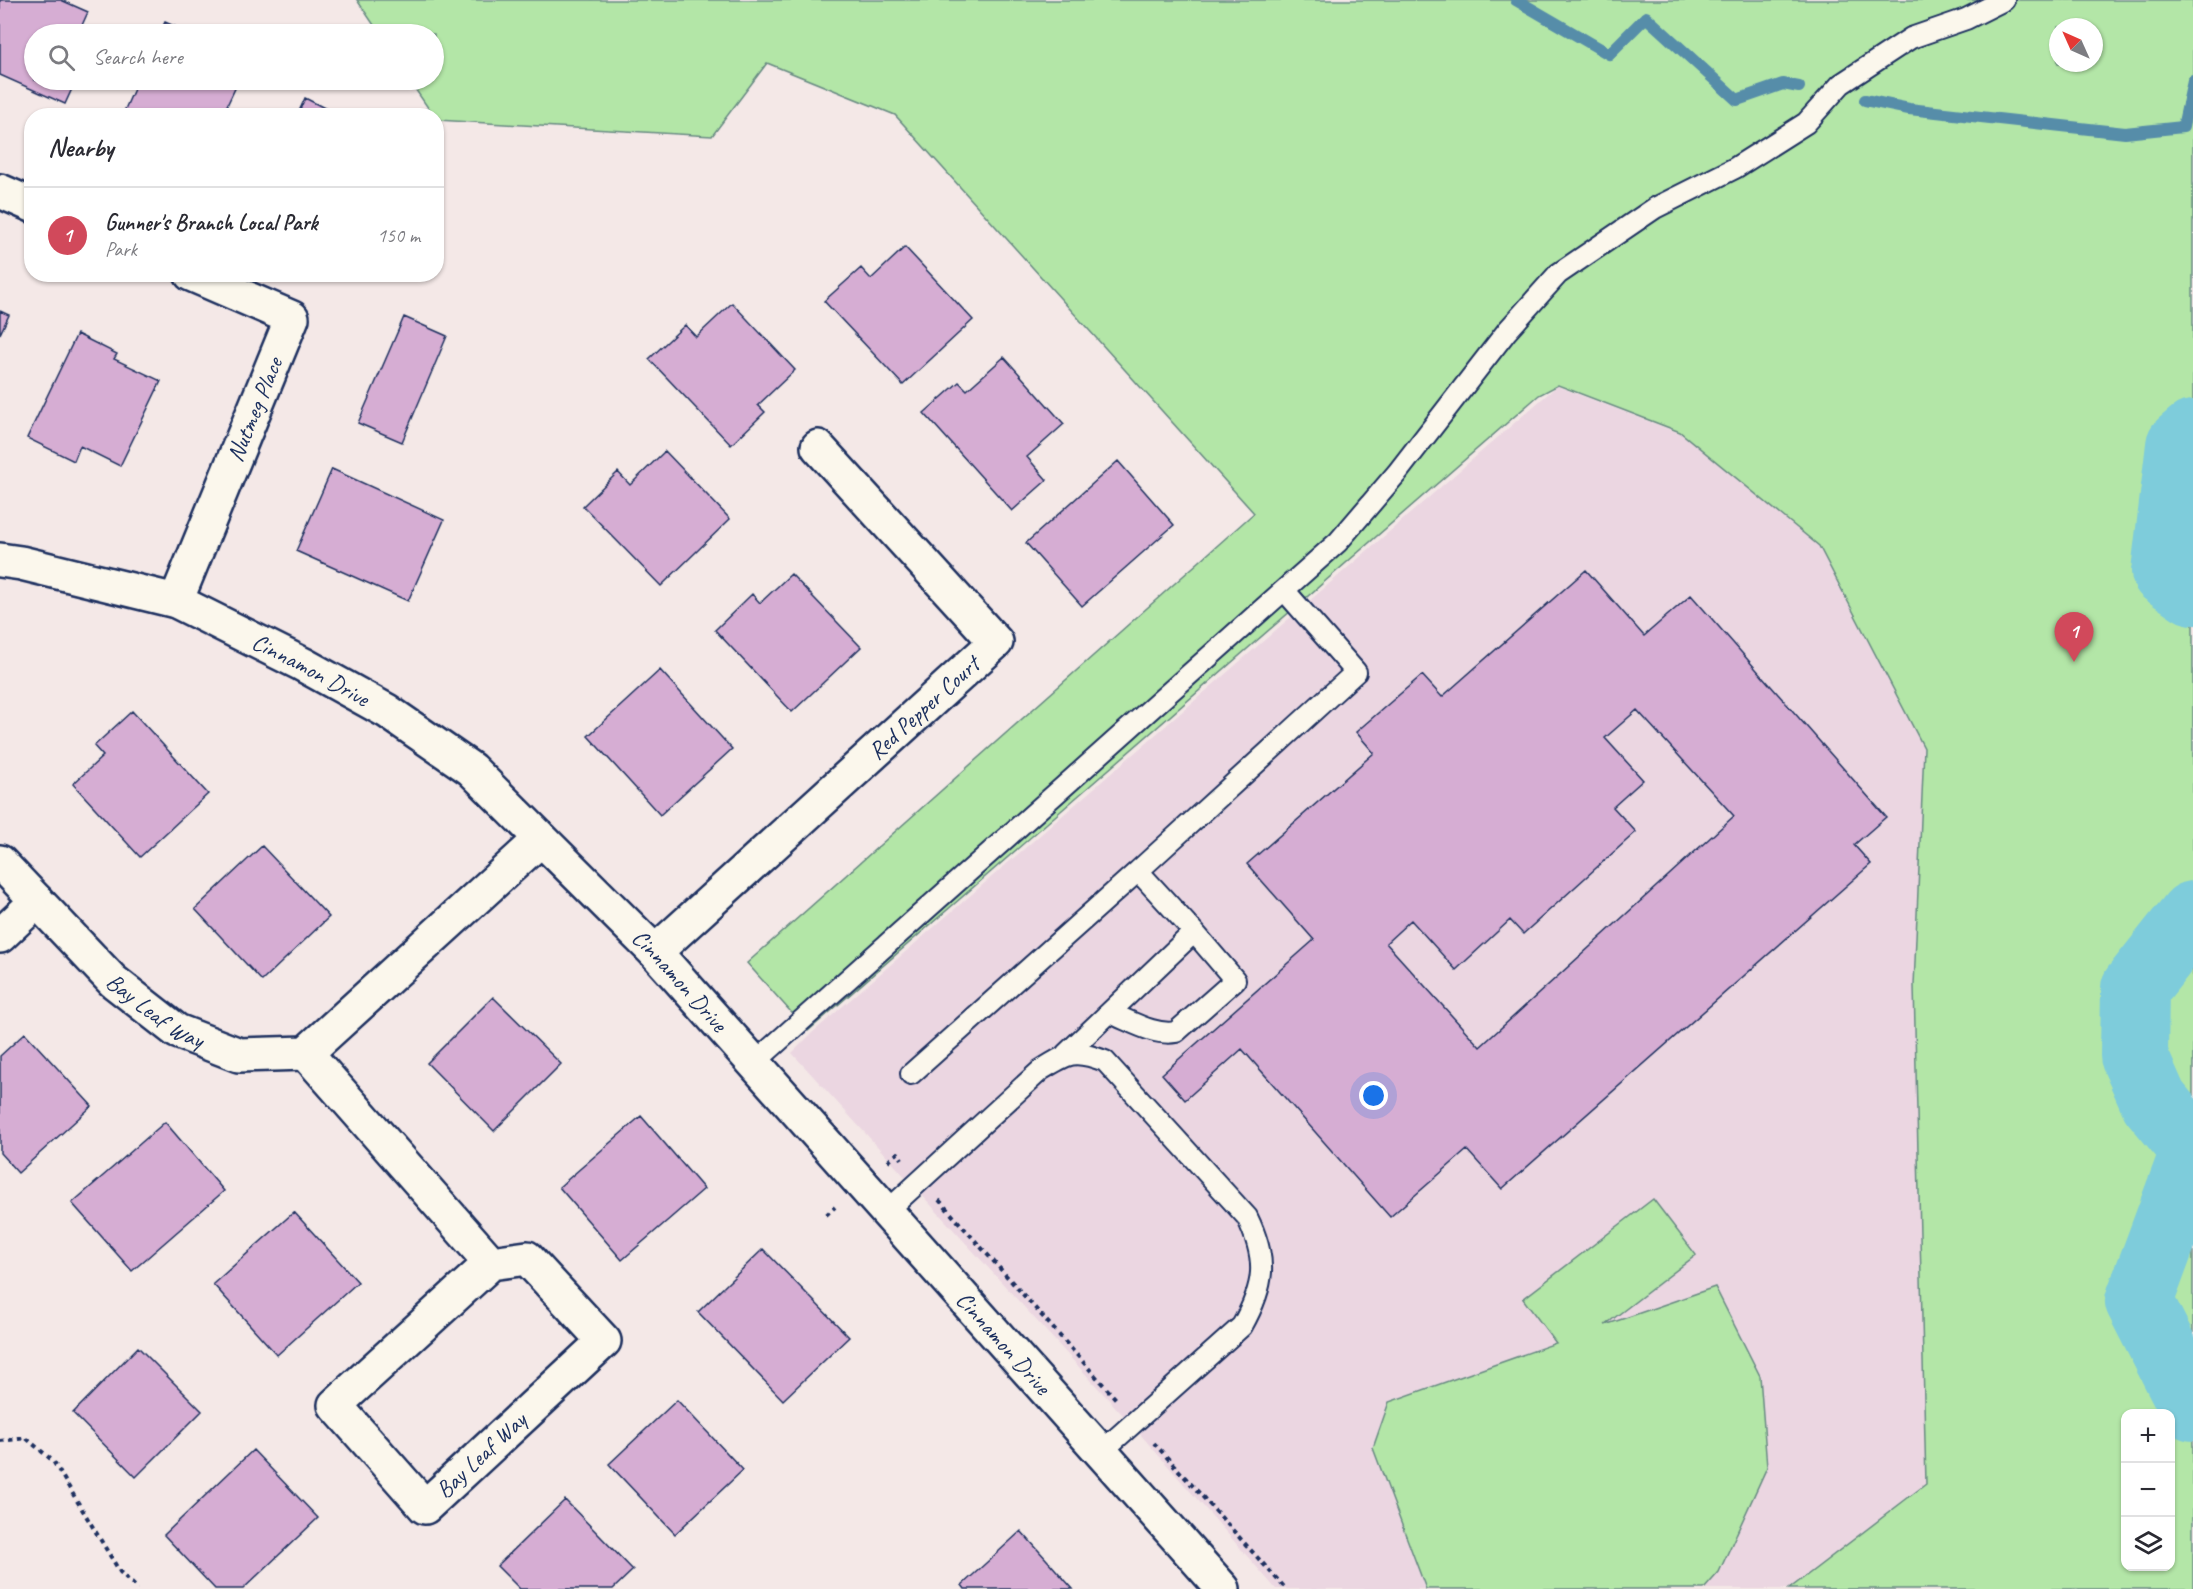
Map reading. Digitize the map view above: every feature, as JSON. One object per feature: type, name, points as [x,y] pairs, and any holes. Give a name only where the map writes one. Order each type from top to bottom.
[{"type":"street","points":[[0,191],[24,202]]},
{"type":"street","name":"Nutmeg Place","points":[[176,601],[292,318],[209,282]]},
{"type":"street","name":"Red Pepper Court","points":[[656,952],[996,642],[818,447]]},
{"type":"street","name":"Cinnamon Drive","points":[[0,560],[21,562],[176,601],[302,664],[387,711],[471,769],[656,952],[1223,1589]]},
{"type":"street","points":[[491,1263],[306,1053],[541,839]]},
{"type":"street","name":"Bay Leaf Way","points":[[0,862],[113,981],[177,1031],[239,1055],[306,1053]]},
{"type":"street","points":[[0,936],[37,901]]},
{"type":"street","name":"Bay Leaf Way","points":[[527,1258],[604,1341],[425,1507],[335,1405],[491,1263],[527,1258]]},
{"type":"lane","points":[[754,1063],[1338,542],[1390,482],[1508,331],[1558,274],[1655,208],[1735,168],[1806,123],[1841,84],[1911,38],[1966,19],[2004,0]]},
{"type":"lane","points":[[911,1074],[1356,672],[1284,590]]},
{"type":"lane","points":[[1110,1013],[1153,1031],[1165,1034],[1176,1032],[1235,980],[1138,871]]},
{"type":"lane","points":[[886,1212],[1041,1070],[1066,1054],[1194,932]]},
{"type":"lane","points":[[1066,1054],[1089,1055],[1106,1061],[1247,1217],[1258,1241],[1262,1272],[1253,1306],[1242,1326],[1101,1452]]},
{"type":"path","points":[[826,1215],[898,1153],[1286,1589]]},
{"type":"path","points":[[0,1441],[26,1438],[52,1461],[120,1572],[138,1589]]},
{"type":"shaded area","points":[[1557,386],[1913,523],[2064,1589],[1276,1589],[1132,1425],[792,1053],[812,1033]]},
{"type":"green space","points":[[357,0],[2193,0],[2193,1589],[1789,1589],[1926,1484],[1914,986],[1924,748],[1819,546],[1680,432],[1558,385],[1539,395],[808,1031],[747,963],[1254,513],[895,115],[767,63],[712,136],[444,120],[444,108],[428,108],[416,90],[444,90],[444,24],[373,24]]},
{"type":"green space","points":[[1653,1199],[1696,1255],[1605,1325],[1715,1287],[1760,1376],[1767,1467],[1719,1572],[1704,1589],[1426,1589],[1373,1448],[1389,1402],[1556,1343],[1523,1299]]},
{"type":"building","points":[[0,0],[61,0],[88,12],[83,24],[24,24],[24,86],[0,75]]},
{"type":"building","points":[[34,90],[71,90],[65,104]]},
{"type":"building","points":[[134,90],[234,90],[226,108],[126,108]]},
{"type":"building","points":[[305,98],[324,108],[301,108]]},
{"type":"building","points":[[905,247],[973,320],[903,385],[824,301],[861,268],[871,279]]},
{"type":"building","points":[[732,303],[795,370],[758,405],[765,412],[731,445],[649,359],[685,325],[696,337]]},
{"type":"building","points":[[0,311],[9,315],[0,334]]},
{"type":"building","points":[[404,317],[447,336],[402,442],[358,423]]},
{"type":"building","points":[[77,334],[117,354],[114,359],[161,381],[120,466],[80,446],[74,461],[27,438]]},
{"type":"building","points":[[1004,357],[1064,424],[1027,457],[1047,480],[1012,511],[924,413],[959,382],[967,390]]},
{"type":"building","points":[[665,451],[730,519],[661,586],[583,506],[618,472],[630,485]]},
{"type":"building","points":[[1118,461],[1174,525],[1082,606],[1026,543]]},
{"type":"building","points":[[332,469],[444,520],[408,601],[296,551]]},
{"type":"building","points":[[1586,570],[1644,636],[1691,595],[1886,817],[1854,845],[1871,864],[1502,1189],[1467,1150],[1390,1217],[1242,1049],[1185,1100],[1162,1074],[1314,940],[1247,864],[1374,753],[1356,732],[1422,675],[1442,697]],"holes":[[[1637,710],[1734,816],[1480,1047],[1386,943],[1411,920],[1456,970],[1510,920],[1523,934],[1636,832],[1613,807],[1643,780],[1605,738]]]},
{"type":"building","points":[[791,574],[861,647],[792,712],[715,630],[752,594],[760,603]]},
{"type":"building","points":[[660,670],[732,749],[660,815],[588,736]]},
{"type":"building","points":[[132,711],[208,794],[140,857],[73,784],[103,756],[94,746]]},
{"type":"building","points":[[262,846],[329,917],[262,981],[195,909]]},
{"type":"building","points":[[493,997],[561,1064],[494,1131],[427,1063]]},
{"type":"building","points":[[25,1033],[92,1106],[18,1173],[0,1153],[0,1056]]},
{"type":"building","points":[[641,1116],[704,1189],[622,1260],[559,1187]]},
{"type":"building","points":[[165,1122],[224,1191],[132,1271],[72,1203]]},
{"type":"building","points":[[294,1212],[358,1282],[277,1355],[213,1284]]},
{"type":"building","points":[[763,1249],[849,1337],[783,1400],[698,1312]]},
{"type":"building","points":[[138,1347],[202,1411],[136,1477],[73,1413]]},
{"type":"building","points":[[677,1400],[743,1470],[675,1534],[609,1464]]},
{"type":"building","points":[[253,1450],[318,1518],[243,1589],[215,1589],[164,1535]]},
{"type":"building","points":[[565,1500],[633,1570],[613,1589],[520,1589],[497,1566]]},
{"type":"building","points":[[1021,1531],[1073,1589],[965,1589],[962,1585]]},
{"type":"waterway","points":[[1516,0],[1609,54],[1646,17],[1737,100],[1783,84],[1799,87]]},
{"type":"waterway","points":[[1865,100],[1909,109],[2125,133],[2183,127],[2193,81]]},
{"type":"waterway","points":[[2193,434],[2180,445],[2165,572],[2193,591]]},
{"type":"waterway","points":[[2193,915],[2135,988],[2134,1056],[2154,1101],[2193,1148]]},
{"type":"waterway","points":[[2193,1155],[2139,1301],[2193,1407]]},
{"type":"place","name":"Gunner's Branch Local Park","points":[[2074,662]]}]
